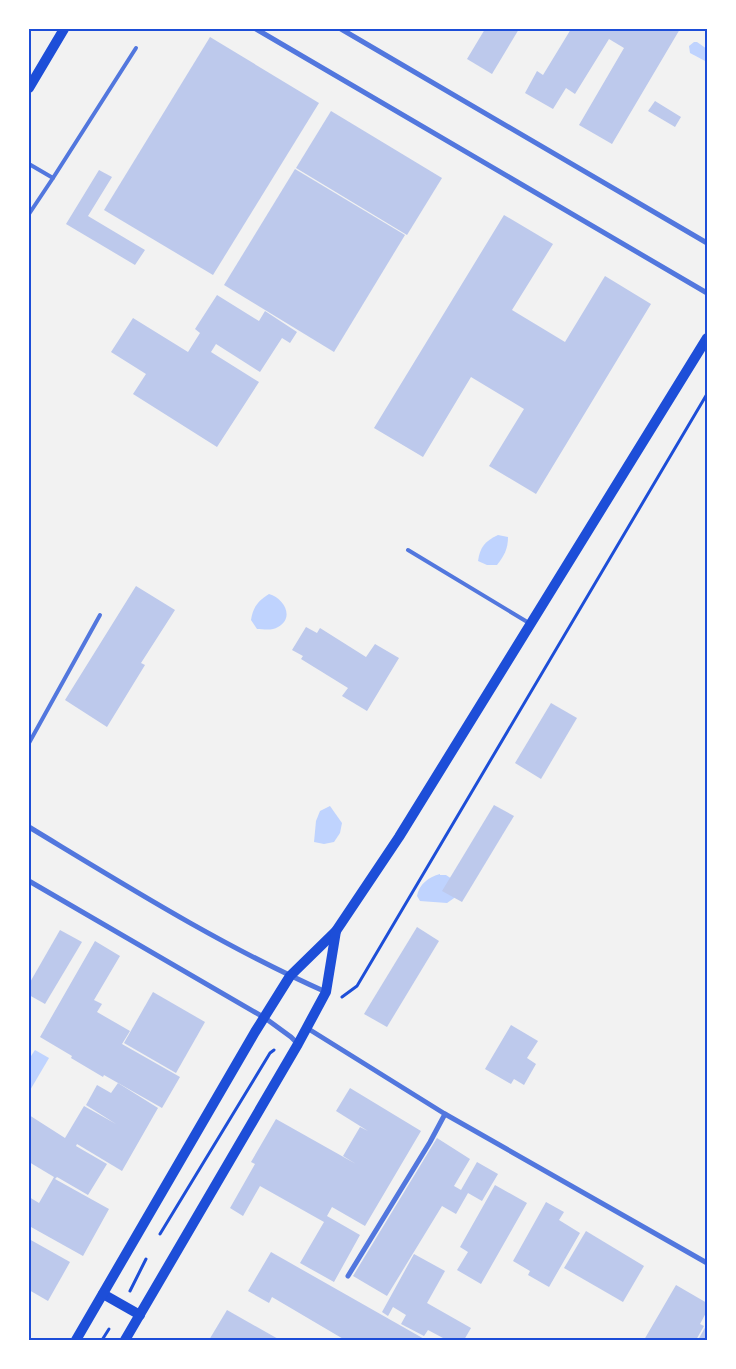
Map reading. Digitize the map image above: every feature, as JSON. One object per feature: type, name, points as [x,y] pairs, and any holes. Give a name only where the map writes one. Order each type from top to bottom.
[{"type":"main road","points":[[29,88],[64,29]]},
{"type":"main road","points":[[76,1340],[290,976],[336,931],[399,837],[707,338]]},
{"type":"main road","points":[[125,1340],[294,1040],[307,1028],[326,992],[336,931]]},
{"type":"main road","points":[[103,1294],[140,1315]]},
{"type":"street","points":[[256,29],[707,292]]},
{"type":"street","points":[[341,29],[707,244]]},
{"type":"street","points":[[29,826],[234,947],[326,992]]},
{"type":"street","points":[[29,881],[265,1018],[294,1040]]},
{"type":"street","points":[[307,1028],[445,1114],[707,1262]]},
{"type":"street","points":[[348,1276],[430,1142],[445,1114]]},
{"type":"lane","points":[[29,214],[136,48]]},
{"type":"lane","points":[[29,164],[53,178]]},
{"type":"lane","points":[[408,550],[531,624]]},
{"type":"lane","points":[[29,743],[100,615]]},
{"type":"path","points":[[318,1006],[337,1001],[357,986],[707,394]]},
{"type":"path","points":[[158,1238],[270,1053],[294,1040]]},
{"type":"water","points":[[694,42],[707,49],[707,62],[690,53],[689,46]]},
{"type":"water","points":[[498,535],[508,537],[502,559],[497,565],[487,565],[478,561],[484,545]]},
{"type":"water","points":[[269,594],[283,604],[287,614],[286,619],[276,628],[257,629],[251,620],[253,611],[259,602]]},
{"type":"water","points":[[330,806],[342,823],[340,833],[334,842],[324,844],[314,842],[316,821],[320,811]]},
{"type":"water","points":[[440,874],[446,875],[455,881],[457,896],[447,903],[420,901],[417,896],[422,885],[428,879]]},
{"type":"water","points":[[35,1050],[49,1058],[29,1092],[29,1059]]},
{"type":"building","points":[[485,29],[519,29],[492,74],[467,59]]},
{"type":"building","points":[[571,29],[680,29],[612,144],[579,125],[624,48],[609,39],[575,94],[566,88],[553,109],[525,93],[537,71],[543,75]]},
{"type":"building","points":[[210,37],[319,103],[213,275],[104,210]]},
{"type":"building","points":[[655,101],[681,117],[675,127],[648,111]]},
{"type":"building","points":[[331,111],[442,178],[407,235],[296,168]]},
{"type":"building","points":[[295,169],[405,235],[334,352],[224,285]]},
{"type":"building","points":[[99,170],[112,177],[88,216],[145,250],[135,265],[66,224]]},
{"type":"building","points":[[504,215],[553,244],[512,310],[565,342],[605,276],[651,304],[536,494],[489,466],[524,409],[471,377],[423,457],[374,428]]},
{"type":"building","points":[[217,295],[259,321],[265,311],[297,332],[290,343],[282,338],[260,372],[216,344],[211,352],[259,382],[217,447],[133,394],[146,374],[111,352],[133,318],[188,352],[200,333],[195,329]]},
{"type":"building","points":[[136,586],[175,610],[141,663],[145,665],[107,727],[65,700]]},
{"type":"building","points":[[306,627],[317,633],[320,628],[366,657],[375,644],[399,658],[367,711],[342,696],[348,688],[301,659],[303,656],[292,650]]},
{"type":"building","points":[[551,703],[577,718],[541,779],[515,763]]},
{"type":"building","points":[[494,805],[514,816],[462,902],[442,891]]},
{"type":"building","points":[[417,927],[439,941],[387,1027],[364,1014]]},
{"type":"building","points":[[60,930],[82,942],[45,1004],[29,995],[29,984]]},
{"type":"building","points":[[95,941],[120,956],[94,1000],[102,1004],[97,1012],[130,1031],[122,1044],[180,1077],[162,1108],[104,1075],[103,1077],[40,1037]]},
{"type":"building","points":[[153,992],[205,1022],[176,1073],[124,1043]]},
{"type":"building","points":[[511,1025],[538,1041],[527,1058],[536,1064],[524,1085],[514,1079],[511,1084],[485,1069]]},
{"type":"building","points":[[118,1083],[158,1108],[122,1171],[77,1144],[76,1146],[107,1164],[88,1195],[57,1177],[55,1179],[109,1209],[83,1256],[31,1227],[29,1231],[29,1197],[39,1203],[54,1177],[29,1162],[29,1115],[65,1138],[84,1106],[116,1124],[86,1105],[97,1085],[111,1093]]},
{"type":"building","points":[[350,1088],[421,1131],[365,1226],[332,1207],[327,1216],[360,1235],[334,1282],[300,1263],[324,1222],[260,1186],[243,1216],[230,1208],[255,1164],[251,1162],[276,1119],[356,1164],[343,1156],[360,1127],[368,1131],[336,1111]]},
{"type":"building","points":[[437,1138],[470,1159],[454,1186],[461,1190],[477,1162],[498,1174],[482,1201],[468,1193],[456,1214],[442,1206],[387,1296],[353,1276]]},
{"type":"building","points":[[495,1185],[527,1203],[481,1284],[457,1270],[468,1252],[460,1247]]},
{"type":"building","points":[[546,1202],[564,1212],[559,1220],[580,1233],[549,1287],[528,1275],[530,1271],[513,1261]]},
{"type":"building","points":[[586,1231],[644,1266],[623,1302],[564,1268]]},
{"type":"building","points":[[29,1239],[70,1262],[48,1301],[29,1290]]},
{"type":"building","points":[[271,1252],[426,1340],[345,1340],[272,1297],[269,1303],[248,1291]]},
{"type":"building","points":[[414,1254],[445,1271],[427,1303],[471,1328],[464,1340],[441,1340],[443,1338],[428,1330],[424,1336],[401,1324],[406,1315],[393,1307],[388,1316],[382,1312]]},
{"type":"building","points":[[676,1285],[707,1303],[707,1311],[700,1324],[704,1326],[696,1340],[644,1340]]},
{"type":"building","points":[[227,1310],[280,1340],[209,1340]]},
{"type":"building","points":[[707,1324],[707,1340],[698,1340]]}]
